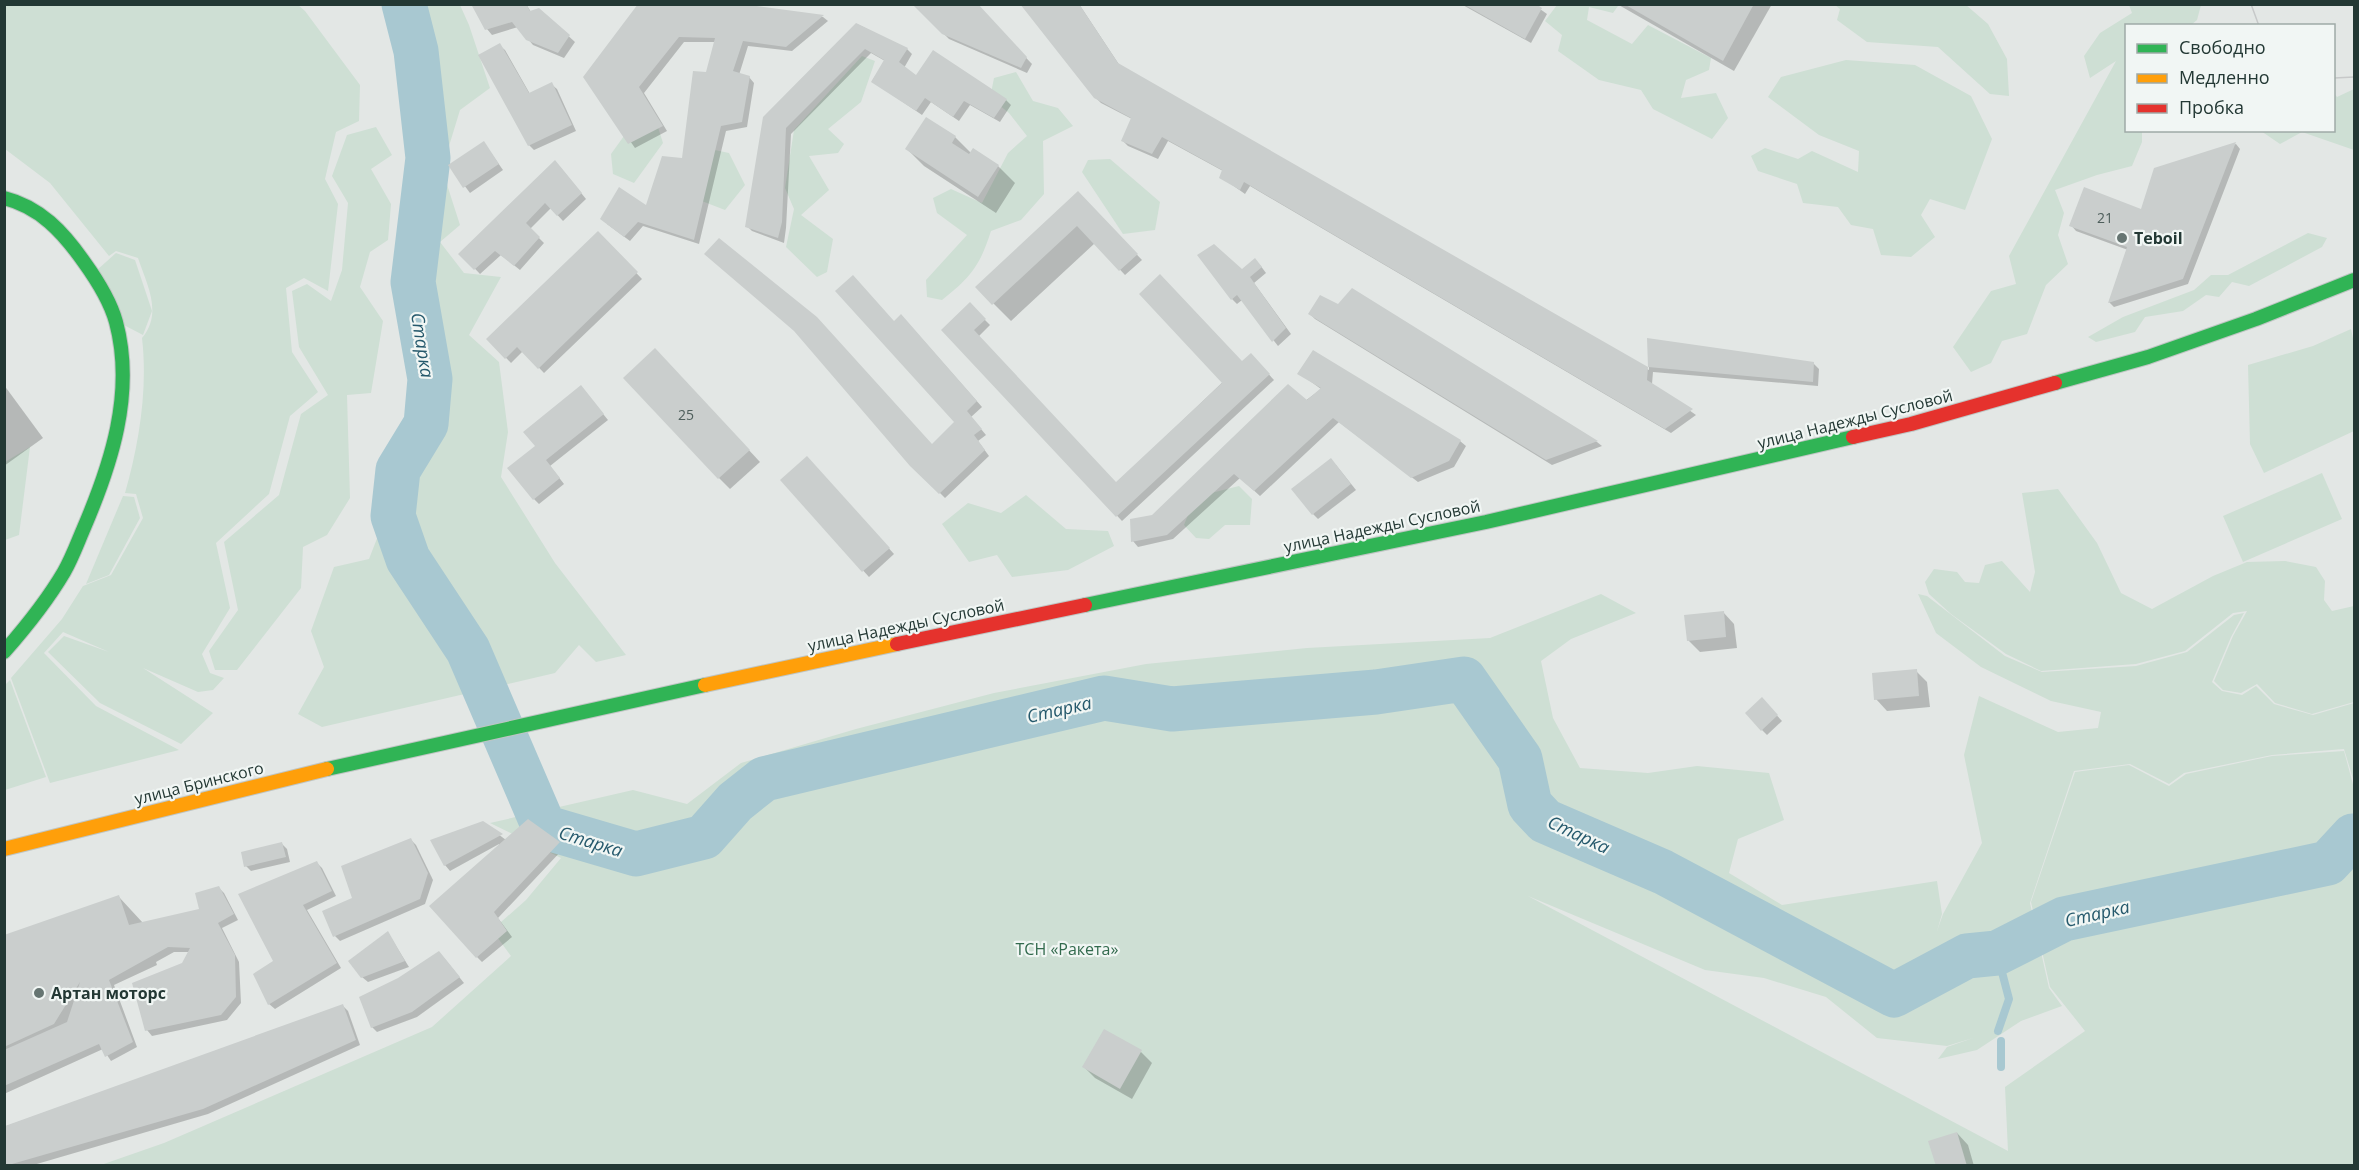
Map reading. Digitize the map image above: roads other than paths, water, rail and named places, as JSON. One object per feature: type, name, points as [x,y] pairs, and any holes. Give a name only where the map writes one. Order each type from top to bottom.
[{"type":"main road","points":[[4,198],[14,199],[39,212],[61,231],[100,285],[116,321],[121,348],[122,386],[118,427],[110,464],[65,570],[34,617],[4,652]]},
{"type":"main road","name":"улица Надежды Сусловой","points":[[401,751],[842,655],[1486,522],[1911,424],[2148,357],[2256,319],[2355,280]]},
{"type":"main road","name":"улица Бринского","points":[[4,849],[207,797],[401,751]]},
{"type":"waterway","name":"Старка","points":[[404,4],[416,51],[428,158],[413,282],[430,379],[426,424],[398,470],[393,516],[408,559],[468,650],[544,827],[636,854],[704,837],[735,802],[764,779],[1104,698],[1172,709],[1376,692],[1464,679],[1520,759],[1530,805],[1545,821],[1663,872],[1894,995],[1967,956],[1997,953],[2064,919],[2328,863],[2353,836]]},
{"type":"waterway","points":[[1997,953],[2009,999],[1998,1031]]},
{"type":"waterway","points":[[2001,1041],[2001,1067]]},
{"type":"tram line","points":[[2251,4],[2258,24]]},
{"type":"tram line","points":[[2335,78],[2354,77]]},
{"type":"place","name":"Teboil","points":[[2122,238]]},
{"type":"place","name":"Артан моторс","points":[[39,993]]},
{"type":"park label","name":"ТСН «Ракета»","points":[[1067,949]]}]
